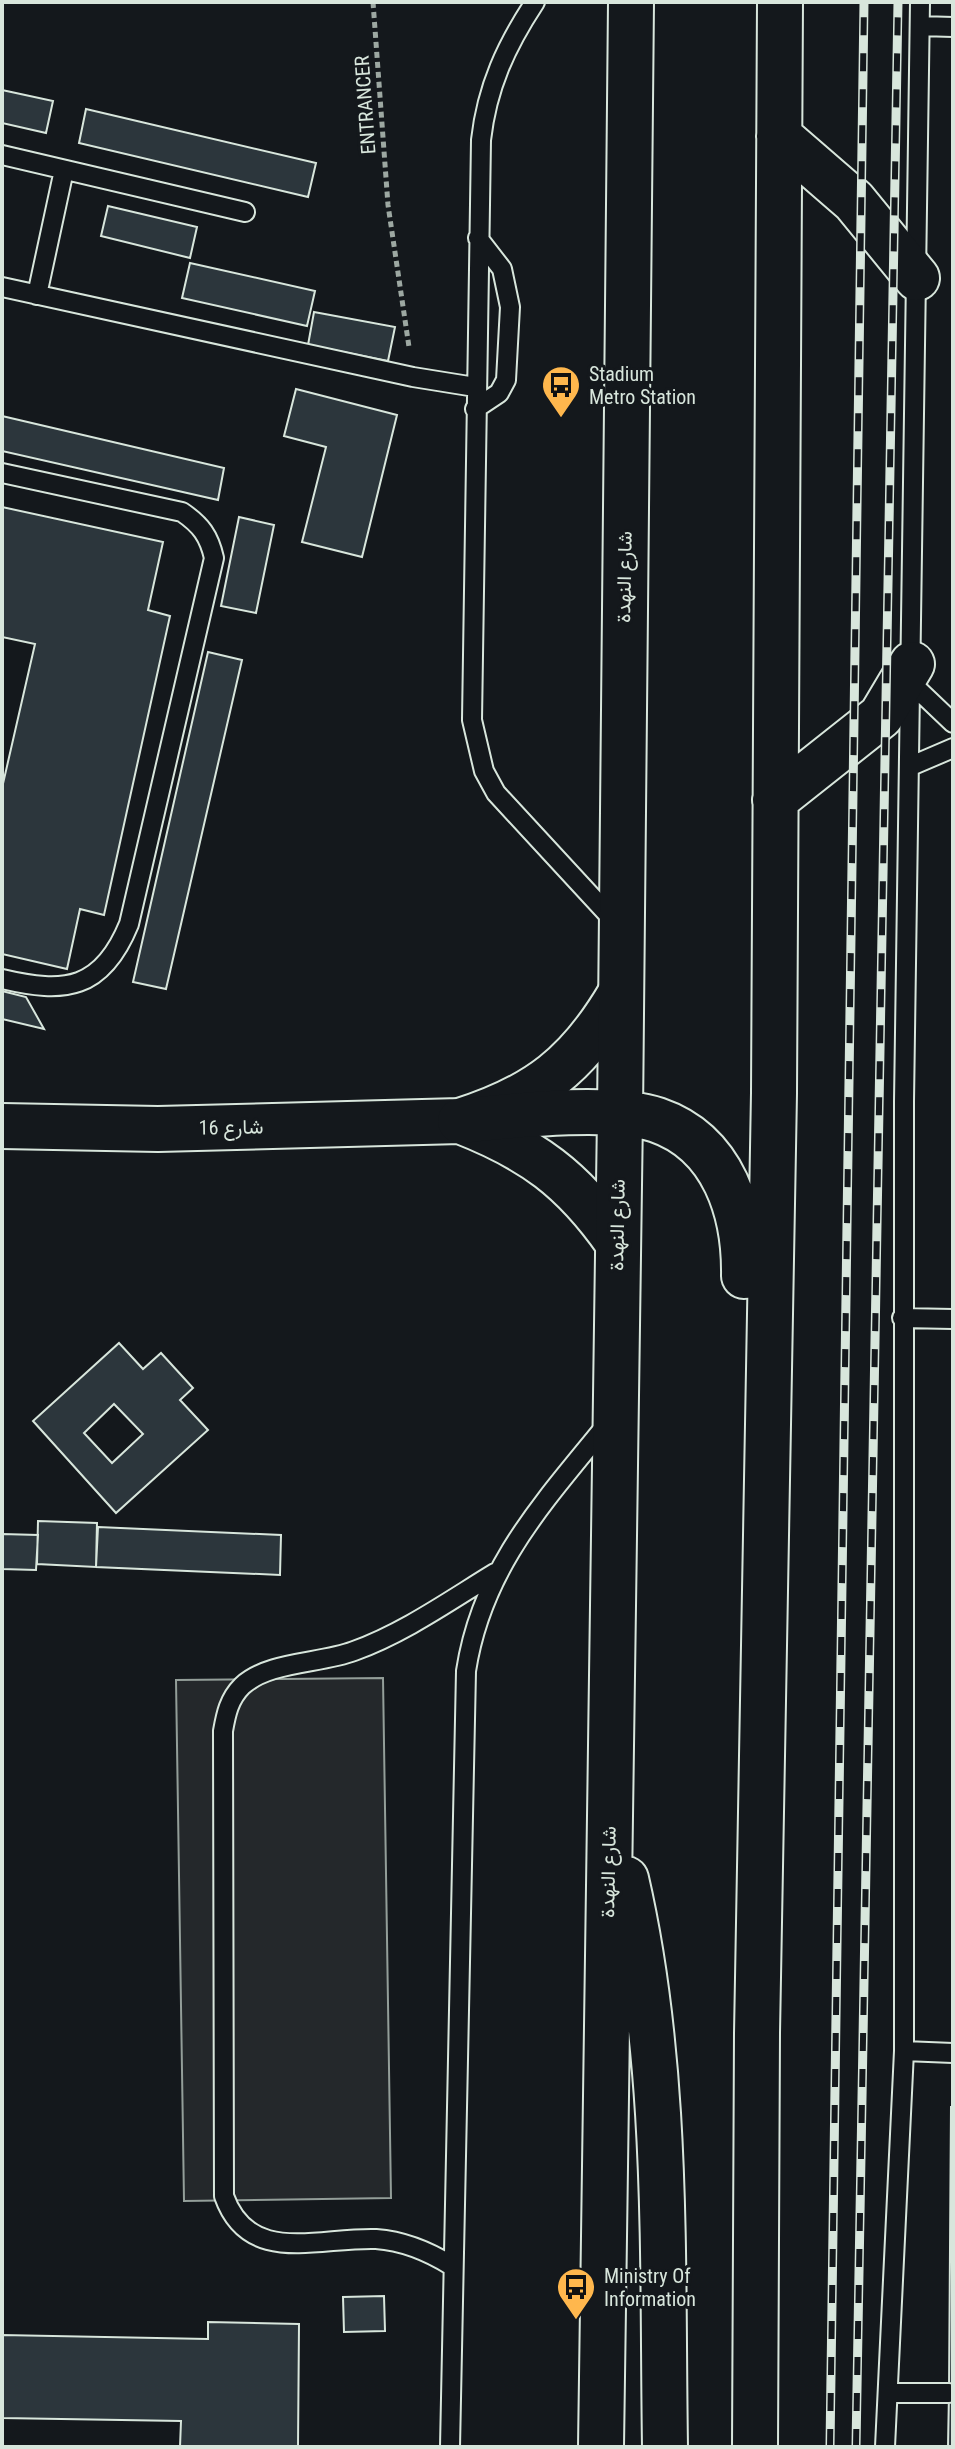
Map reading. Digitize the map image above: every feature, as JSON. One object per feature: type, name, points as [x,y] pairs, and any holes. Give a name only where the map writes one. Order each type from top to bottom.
[{"type":"main road","name":"شارع النهدة","points":[[601,2447],[620,1115],[619,926],[631,2]]},
{"type":"main road","points":[[755,2447],[757,2033],[774,1093],[780,2]]},
{"type":"main road","points":[[779,136],[854,201],[917,278]]},
{"type":"main road","points":[[775,800],[881,716],[912,674]]},
{"type":"main road","name":"شارع 16","points":[[2,1126],[158,1129],[460,1121],[500,1109],[538,1089],[571,1063],[599,1031],[620,994]]},
{"type":"main road","points":[[460,1121],[544,1114],[620,1115],[657,1120],[686,1136],[711,1158],[729,1186],[741,1218],[744,1251],[736,1864],[757,2033]]},
{"type":"main road","name":"شارع 16","points":[[460,1121],[498,1136],[544,1163],[593,1208],[617,1242]]},
{"type":"main road","points":[[608,1802],[644,1975],[658,2082],[665,2447]]},
{"type":"lane","points":[[535,2],[510,42],[490,89],[481,140],[472,720],[484,771],[512,813],[619,926]]},
{"type":"lane","points":[[885,2447],[904,2051],[902,1318],[920,2]]},
{"type":"lane","points":[[920,26],[953,27]]},
{"type":"lane","points":[[2,155],[245,212]]},
{"type":"lane","points":[[37,295],[64,170]]},
{"type":"lane","points":[[475,409],[499,393],[506,380],[510,307],[502,269],[478,238]]},
{"type":"lane","points":[[2,287],[413,377],[475,387]]},
{"type":"lane","points":[[2,473],[182,512],[198,523],[209,539],[214,558],[144,864],[120,946],[106,964],[88,978],[66,987],[44,989],[2,979]]},
{"type":"lane","points":[[912,674],[953,723]]},
{"type":"lane","points":[[911,766],[953,748]]},
{"type":"lane","points":[[902,1318],[953,1319]]},
{"type":"lane","points":[[450,2447],[466,1671],[471,1634],[495,1573],[539,1508],[615,1415]]},
{"type":"lane","points":[[452,2266],[404,2243],[337,2240],[266,2242],[246,2233],[232,2217],[224,2196],[223,1731],[228,1706],[243,1685],[266,1673],[324,1662],[357,1650],[422,1618],[495,1573]]},
{"type":"lane","points":[[904,2051],[953,2053]]},
{"type":"lane","points":[[888,2393],[949,2393]]},
{"type":"path","name":"ENTRANCER","points":[[373,2],[388,205],[413,377]]},
{"type":"shaded area","points":[[383,1678],[391,2198],[184,2201],[176,1680]]},
{"type":"building","points":[[2,90],[53,101],[46,133],[2,123]]},
{"type":"building","points":[[86,109],[316,163],[308,197],[79,143]]},
{"type":"building","points":[[108,206],[197,227],[190,258],[101,236]]},
{"type":"building","points":[[190,263],[315,291],[307,326],[182,298]]},
{"type":"building","points":[[314,312],[395,327],[388,361],[308,345]]},
{"type":"building","points":[[296,389],[397,415],[362,557],[302,542],[326,447],[284,436]]},
{"type":"building","points":[[2,416],[224,468],[218,500],[2,451]]},
{"type":"building","points":[[2,507],[163,542],[148,610],[170,616],[104,915],[80,909],[67,969],[2,954],[2,788],[35,644],[2,637]]},
{"type":"building","points":[[239,517],[274,525],[256,613],[221,606]]},
{"type":"building","points":[[208,652],[242,660],[166,989],[133,982]]},
{"type":"building","points":[[2,991],[26,997],[44,1029],[2,1019]]},
{"type":"building","points":[[119,1343],[143,1369],[161,1353],[193,1388],[180,1400],[208,1430],[116,1513],[33,1421]],"holes":[[[114,1404],[143,1434],[112,1463],[84,1433]]]},
{"type":"building","points":[[38,1521],[97,1523],[96,1567],[37,1564]]},
{"type":"building","points":[[98,1527],[281,1535],[280,1575],[96,1567]]},
{"type":"building","points":[[2,1534],[38,1535],[36,1570],[2,1569]]},
{"type":"building","points":[[951,2106],[953,2447],[948,2447],[949,2393]]},
{"type":"building","points":[[384,2296],[385,2331],[344,2332],[343,2297]]},
{"type":"building","points":[[208,2322],[299,2324],[298,2447],[180,2447],[181,2421],[2,2418],[2,2335],[208,2339]]},
{"type":"railway","points":[[830,2447],[864,2]]},
{"type":"railway","points":[[856,2447],[898,2]]},
{"type":"place","name":"Stadium Metro Station","points":[[561,419]]},
{"type":"place","name":"Ministry Of Information","points":[[576,2321]]}]
